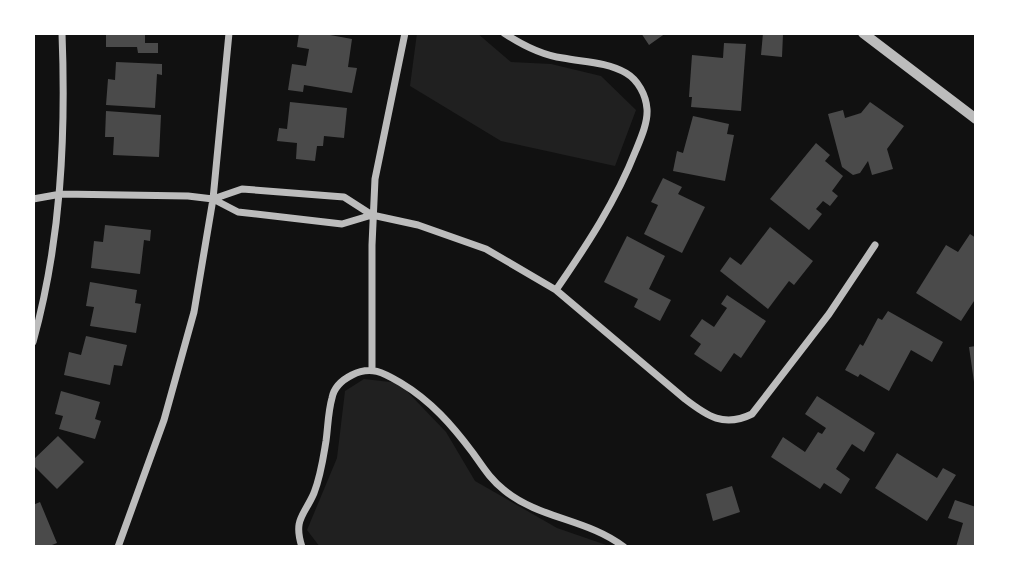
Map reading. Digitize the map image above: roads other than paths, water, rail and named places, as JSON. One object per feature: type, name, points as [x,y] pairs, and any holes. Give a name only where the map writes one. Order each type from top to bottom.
[{"type":"street","points":[[33,342],[48,275],[61,194],[64,125],[62,33]]},
{"type":"street","points":[[118,547],[164,420],[194,312],[213,199],[229,33]]},
{"type":"street","points":[[372,370],[372,215],[375,179],[405,33]]},
{"type":"street","points":[[504,33],[542,53],[612,67],[626,73],[638,84],[648,110],[626,176],[586,247],[556,290]]},
{"type":"street","points":[[863,33],[976,119]]},
{"type":"street","points":[[213,199],[242,188],[344,197],[372,215],[418,225],[486,249],[556,290],[705,414],[720,420],[738,421],[752,414],[829,314],[875,245]]},
{"type":"street","points":[[33,199],[61,194],[188,196],[213,199],[238,212],[342,224],[372,215]]},
{"type":"street","points":[[302,547],[298,523],[313,495],[322,470],[332,398],[337,385],[361,370],[385,374],[419,394],[456,430],[489,477],[505,491],[543,512],[606,534],[624,547]]}]
